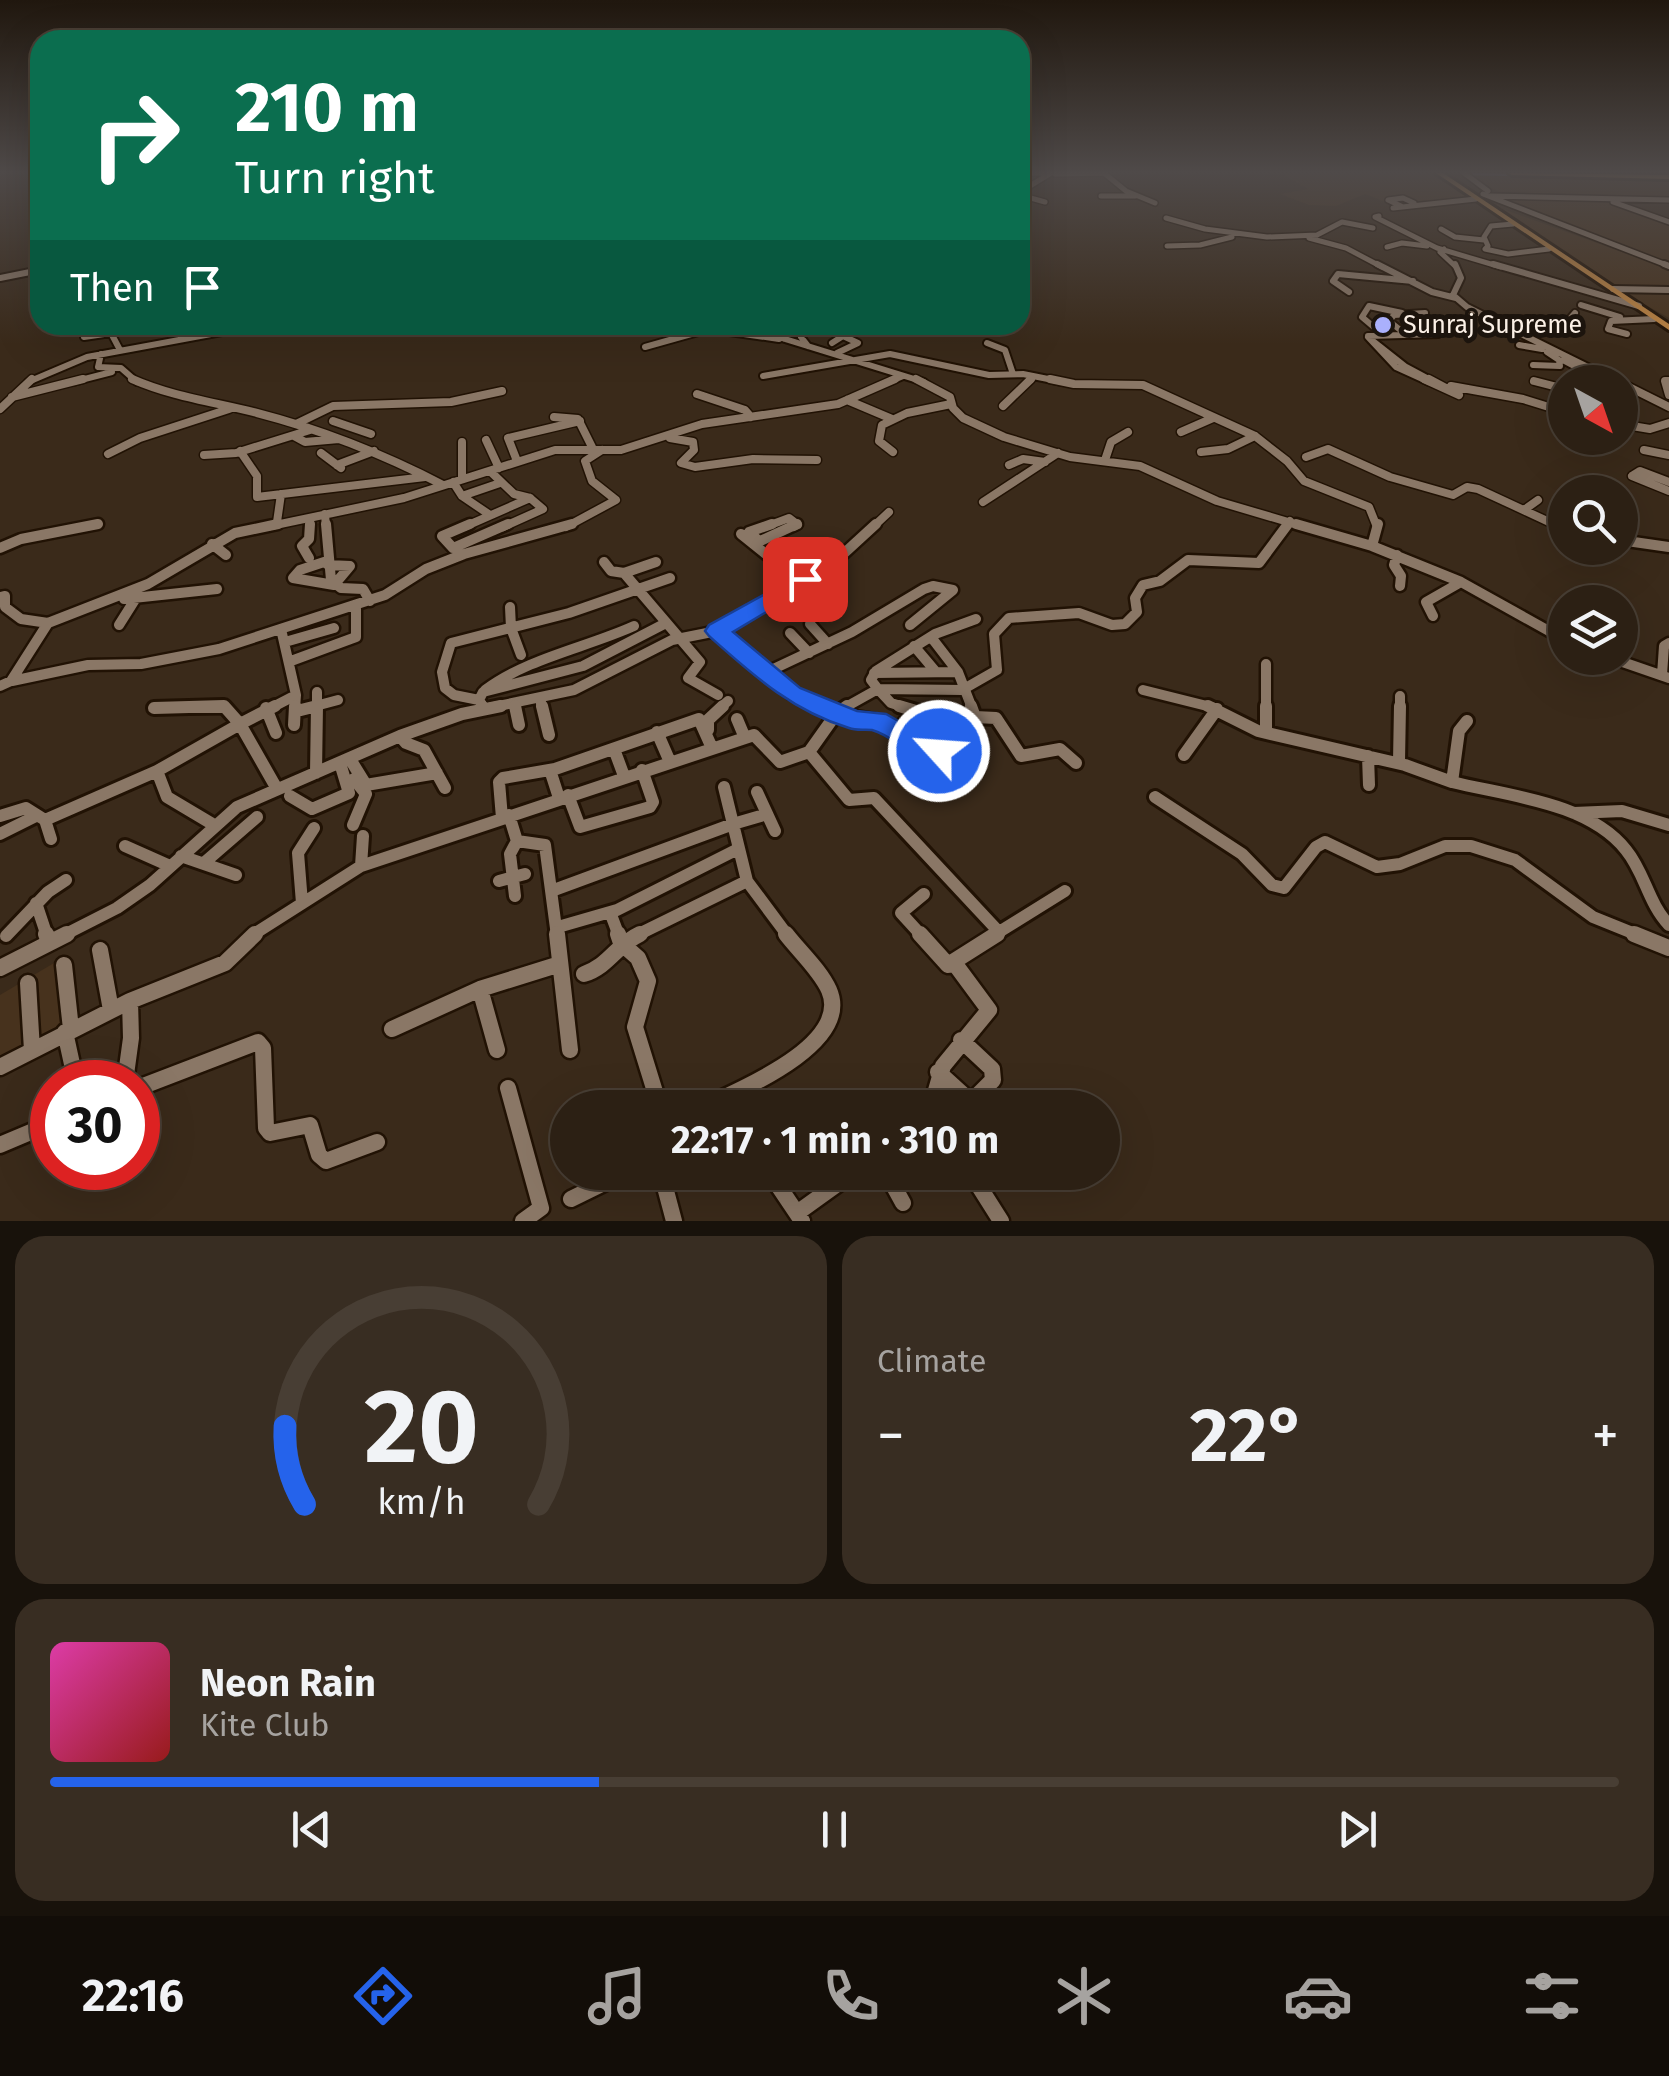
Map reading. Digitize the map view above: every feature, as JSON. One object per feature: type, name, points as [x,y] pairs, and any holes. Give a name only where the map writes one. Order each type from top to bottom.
[{"type":"main road","points":[[1522,230],[1669,326]]},
{"type":"main road","points":[[1525,230],[1669,326]]},
{"type":"street","points":[[1227,230],[1302,238],[1346,248],[1432,292],[1455,295],[1488,320],[1575,358],[1563,360],[1571,365]]},
{"type":"street","points":[[1302,238],[1322,230]]},
{"type":"street","points":[[1401,230],[1452,258],[1461,284],[1455,295]]},
{"type":"street","points":[[1441,230],[1450,236]]},
{"type":"street","points":[[1484,240],[1489,230]]},
{"type":"street","points":[[1572,230],[1669,266]]},
{"type":"street","points":[[1167,246],[1253,235]]},
{"type":"street","points":[[1418,238],[1484,240],[1488,246],[1485,249]]},
{"type":"street","points":[[1387,247],[1402,243],[1462,254],[1635,306]]},
{"type":"street","points":[[1420,249],[1438,250]]},
{"type":"street","points":[[1462,254],[1485,249],[1508,254],[1549,249]]},
{"type":"street","points":[[1455,268],[1487,263]]},
{"type":"street","points":[[4,278],[30,273]]},
{"type":"street","points":[[1349,292],[1333,281],[1338,274],[1415,280]]},
{"type":"street","points":[[1613,289],[1669,290]]},
{"type":"street","points":[[1382,334],[1362,314],[1373,305],[1425,313]]},
{"type":"street","points":[[1581,305],[1625,320]]},
{"type":"street","points":[[1402,312],[1389,321],[1405,334]]},
{"type":"street","points":[[1488,320],[1568,320],[1575,312]]},
{"type":"street","points":[[1627,334],[1608,328],[1612,320],[1654,319]]},
{"type":"street","points":[[1401,366],[1459,394],[1452,395],[1430,384],[1401,366],[1368,338],[1382,334],[1438,334],[1416,323]]},
{"type":"street","points":[[112,335],[122,354],[122,369]]},
{"type":"street","points":[[0,409],[30,380],[101,354],[122,354],[212,335]]},
{"type":"street","points":[[644,347],[691,335]]},
{"type":"street","points":[[747,335],[862,360],[934,386],[950,398],[968,421],[1004,437],[1058,453],[1140,466],[1217,501],[1397,555],[1462,582],[1548,630]]},
{"type":"street","points":[[775,335],[784,340]]},
{"type":"street","points":[[802,335],[809,346]]},
{"type":"street","points":[[835,341],[844,336],[858,343],[837,354]]},
{"type":"street","points":[[988,343],[1007,352],[1014,374]]},
{"type":"street","points":[[1519,345],[1546,348],[1560,366],[1533,365]]},
{"type":"street","points":[[101,354],[98,366],[122,369],[132,379],[164,394],[296,424],[375,450],[426,477]]},
{"type":"street","points":[[763,376],[822,363],[895,354],[989,375],[1143,386],[1255,436],[1287,461],[1304,481],[1372,510],[1378,524],[1372,546]]},
{"type":"street","points":[[11,398],[122,369]]},
{"type":"street","points":[[0,597],[6,596],[5,607],[13,615],[48,623],[112,602],[212,544],[277,522],[404,498],[555,450],[628,449],[702,424],[847,400],[903,376]]},
{"type":"street","points":[[1003,406],[1034,376]]},
{"type":"street","points":[[1534,381],[1548,385]]},
{"type":"street","points":[[1669,381],[1665,381],[1669,395]]},
{"type":"street","points":[[478,382],[483,396]]},
{"type":"street","points":[[1430,384],[1548,407]]},
{"type":"street","points":[[296,424],[343,405],[451,402],[502,390]]},
{"type":"street","points":[[1638,390],[1669,408]]},
{"type":"street","points":[[697,394],[745,410],[751,417]]},
{"type":"street","points":[[847,400],[892,419]]},
{"type":"street","points":[[893,452],[879,439],[882,426],[892,419],[952,404]]},
{"type":"street","points":[[108,454],[160,430],[235,408]]},
{"type":"street","points":[[554,417],[569,416],[580,421],[597,448]]},
{"type":"street","points":[[1181,432],[1212,418]]},
{"type":"street","points":[[333,421],[375,432],[354,444]]},
{"type":"street","points":[[329,435],[357,421]]},
{"type":"street","points":[[517,462],[508,438],[580,421]]},
{"type":"street","points":[[1638,427],[1650,429],[1669,423]]},
{"type":"street","points":[[204,455],[240,452],[311,429]]},
{"type":"street","points":[[1105,460],[1111,442],[1128,432]]},
{"type":"street","points":[[294,436],[305,442],[340,439]]},
{"type":"street","points":[[1201,452],[1228,449],[1255,436]]},
{"type":"street","points":[[659,438],[693,442],[694,450],[681,463],[695,468],[753,459],[817,460]]},
{"type":"street","points":[[486,440],[500,483],[514,494],[530,498],[543,509],[456,548],[442,537],[530,498]]},
{"type":"street","points":[[462,442],[453,482],[462,496],[490,515]]},
{"type":"street","points":[[284,638],[398,590],[426,570],[464,554],[557,530],[596,514],[616,500],[592,481],[585,461],[597,448]]},
{"type":"street","points":[[1306,457],[1328,449],[1428,491],[1453,496],[1473,488],[1524,504]]},
{"type":"street","points":[[321,453],[340,467],[375,450]]},
{"type":"street","points":[[1648,451],[1669,453]]},
{"type":"street","points":[[240,452],[257,476],[257,497],[426,477],[453,482]]},
{"type":"street","points":[[983,502],[1058,453]]},
{"type":"street","points":[[1009,465],[1023,459],[1045,462]]},
{"type":"street","points":[[462,496],[500,483]]},
{"type":"street","points":[[277,522],[281,494]]},
{"type":"street","points":[[1506,495],[1548,519]]},
{"type":"street","points":[[670,578],[511,628],[457,640],[446,650],[444,688],[454,695],[515,704],[586,685],[682,639],[717,631],[840,556],[888,512]]},
{"type":"street","points":[[324,514],[334,585]]},
{"type":"street","points":[[0,1067],[130,1001],[225,963],[244,941],[361,866],[745,738],[760,737],[780,762],[809,752],[836,714],[858,697],[878,689],[967,688],[998,670],[994,634],[1009,618],[1079,613],[1112,625],[1125,624],[1137,612],[1135,598],[1143,585],[1160,581],[1188,560],[1259,563],[1290,521]]},
{"type":"street","points":[[309,538],[310,523]]},
{"type":"street","points":[[0,548],[21,539],[98,524]]},
{"type":"street","points":[[309,558],[302,546],[309,538],[326,534]]},
{"type":"street","points":[[740,534],[756,542],[831,606]]},
{"type":"street","points":[[1638,543],[1669,547]]},
{"type":"street","points":[[212,544],[226,555]]},
{"type":"street","points":[[1397,555],[1394,565],[1401,576],[1400,586]]},
{"type":"street","points":[[604,562],[611,571],[624,573],[656,562]]},
{"type":"street","points":[[334,585],[350,566],[328,563],[300,570],[293,578],[334,585],[363,589],[370,600]]},
{"type":"street","points":[[624,573],[701,664],[688,678],[723,698],[706,722],[714,748]]},
{"type":"street","points":[[1433,616],[1426,602],[1462,582]]},
{"type":"street","points":[[766,672],[828,644],[924,589],[942,586],[953,590],[910,625]]},
{"type":"street","points":[[112,602],[217,588]]},
{"type":"street","points":[[119,625],[136,598]]},
{"type":"street","points":[[291,661],[356,638],[356,605]]},
{"type":"street","points":[[510,607],[511,628],[520,655]]},
{"type":"street","points":[[897,731],[916,711],[891,703],[871,680],[872,673],[931,636],[976,619]]},
{"type":"street","points":[[5,684],[48,623]]},
{"type":"street","points":[[0,968],[117,908],[237,808],[482,700],[583,666],[666,623]]},
{"type":"street","points":[[810,624],[828,644]]},
{"type":"street","points":[[482,700],[508,673],[592,646],[634,626]]},
{"type":"street","points":[[5,684],[88,665],[141,664],[334,628]]},
{"type":"street","points":[[717,631],[791,694],[836,714],[877,721],[934,752],[957,736]]},
{"type":"street","points":[[790,633],[808,653]]},
{"type":"street","points":[[931,636],[967,688],[974,715],[996,718],[1017,754],[1060,750],[1076,763]]},
{"type":"street","points":[[284,638],[296,695],[294,724]]},
{"type":"street","points":[[1638,667],[1666,676],[1664,646],[1669,643]]},
{"type":"street","points":[[914,646],[936,672]]},
{"type":"street","points":[[1266,664],[1266,732]]},
{"type":"street","points":[[872,673],[958,672]]},
{"type":"street","points":[[1143,690],[1166,700],[1201,703],[1266,732],[1400,761],[1452,782],[1596,822],[1628,852],[1650,902],[1669,925]]},
{"type":"street","points":[[0,834],[157,771],[296,695]]},
{"type":"street","points":[[1400,696],[1400,761]]},
{"type":"street","points":[[540,698],[549,735]]},
{"type":"street","points":[[301,710],[317,699],[338,700]]},
{"type":"street","points":[[316,774],[317,699]]},
{"type":"street","points":[[515,704],[519,725]]},
{"type":"street","points":[[154,708],[224,706],[240,724],[276,789]]},
{"type":"street","points":[[266,708],[276,733]]},
{"type":"street","points":[[1184,755],[1217,709]]},
{"type":"street","points":[[517,841],[505,817],[500,780],[550,770],[700,719],[714,748]]},
{"type":"street","points":[[735,720],[745,738]]},
{"type":"street","points":[[1452,782],[1459,731],[1467,721]]},
{"type":"street","points":[[657,732],[670,762]]},
{"type":"street","points":[[400,736],[424,750],[445,788]]},
{"type":"street","points":[[614,750],[624,776]]},
{"type":"street","points":[[809,752],[849,800],[874,798],[998,932]]},
{"type":"street","points":[[1368,756],[1369,785]]},
{"type":"street","points":[[345,761],[366,786],[437,774]]},
{"type":"street","points":[[290,796],[312,809],[348,794],[345,761]]},
{"type":"street","points":[[345,761],[359,790],[366,794],[358,830],[361,866]]},
{"type":"street","points":[[550,770],[580,827],[650,806],[653,802],[642,770]]},
{"type":"street","points":[[157,771],[166,797],[214,824]]},
{"type":"street","points":[[724,787],[747,881],[830,992],[833,1006],[830,1022],[806,1052],[748,1090]]},
{"type":"street","points":[[758,792],[774,831]]},
{"type":"street","points":[[1155,797],[1242,854],[1272,884],[1284,888],[1316,846],[1325,842],[1377,867],[1400,864],[1445,846],[1471,846],[1515,860],[1593,917],[1669,948]]},
{"type":"street","points":[[1572,813],[1598,807],[1624,808],[1669,826]]},
{"type":"street","points":[[0,816],[26,808],[39,818],[50,839]]},
{"type":"street","points":[[205,862],[261,818],[237,808]]},
{"type":"street","points":[[554,890],[768,814]]},
{"type":"street","points":[[302,902],[296,858],[299,843],[314,828]]},
{"type":"street","points":[[514,896],[510,854],[517,841]]},
{"type":"street","points":[[517,841],[545,844],[554,890],[558,976],[570,1050]]},
{"type":"street","points":[[125,846],[175,861],[205,862],[236,875]]},
{"type":"street","points":[[558,927],[610,912],[738,849]]},
{"type":"street","points":[[6,936],[36,903],[66,880]]},
{"type":"street","points":[[584,974],[604,967],[621,943],[747,881]]},
{"type":"street","points":[[924,894],[901,913],[946,963],[955,964],[1065,891]]},
{"type":"street","points":[[36,903],[48,942]]},
{"type":"street","points":[[610,912],[621,943],[638,958],[648,980],[635,1026],[655,1090]]},
{"type":"street","points":[[100,950],[111,1010]]},
{"type":"street","points":[[392,1029],[480,989],[560,964]]},
{"type":"street","points":[[934,1090],[946,1057],[989,1007],[955,964]]},
{"type":"street","points":[[64,965],[72,1060]]},
{"type":"street","points":[[28,983],[32,1050]]},
{"type":"street","points":[[480,989],[497,1050]]},
{"type":"street","points":[[128,1060],[130,1001]]},
{"type":"street","points":[[938,1072],[971,1102],[993,1080],[992,1069],[961,1040]]},
{"type":"street","points":[[160,1080],[258,1042],[263,1048],[266,1128],[270,1132],[310,1125],[319,1155],[326,1161],[377,1142]]},
{"type":"street","points":[[508,1088],[541,1208],[523,1221]]},
{"type":"street","points":[[0,1145],[30,1132]]},
{"type":"street","points":[[571,1199],[589,1190]]},
{"type":"street","points":[[666,1190],[674,1221]]},
{"type":"street","points":[[781,1190],[800,1217],[832,1190]]},
{"type":"street","points":[[896,1190],[903,1203]]},
{"type":"street","points":[[981,1190],[1001,1221]]},
{"type":"shaded area","points":[[1533,230],[1561,230],[1669,269],[1669,318],[1622,292]]},
{"type":"shaded area","points":[[1579,230],[1669,230],[1669,263]]},
{"type":"shaded area","points":[[54,963],[63,1027],[0,1056],[0,995]]},
{"type":"place","name":"Sunraj Supreme","points":[[1383,325]]},
{"type":"route","points":[[805,579],[717,631],[791,694],[854,720],[877,721],[934,752],[939,751]]}]
